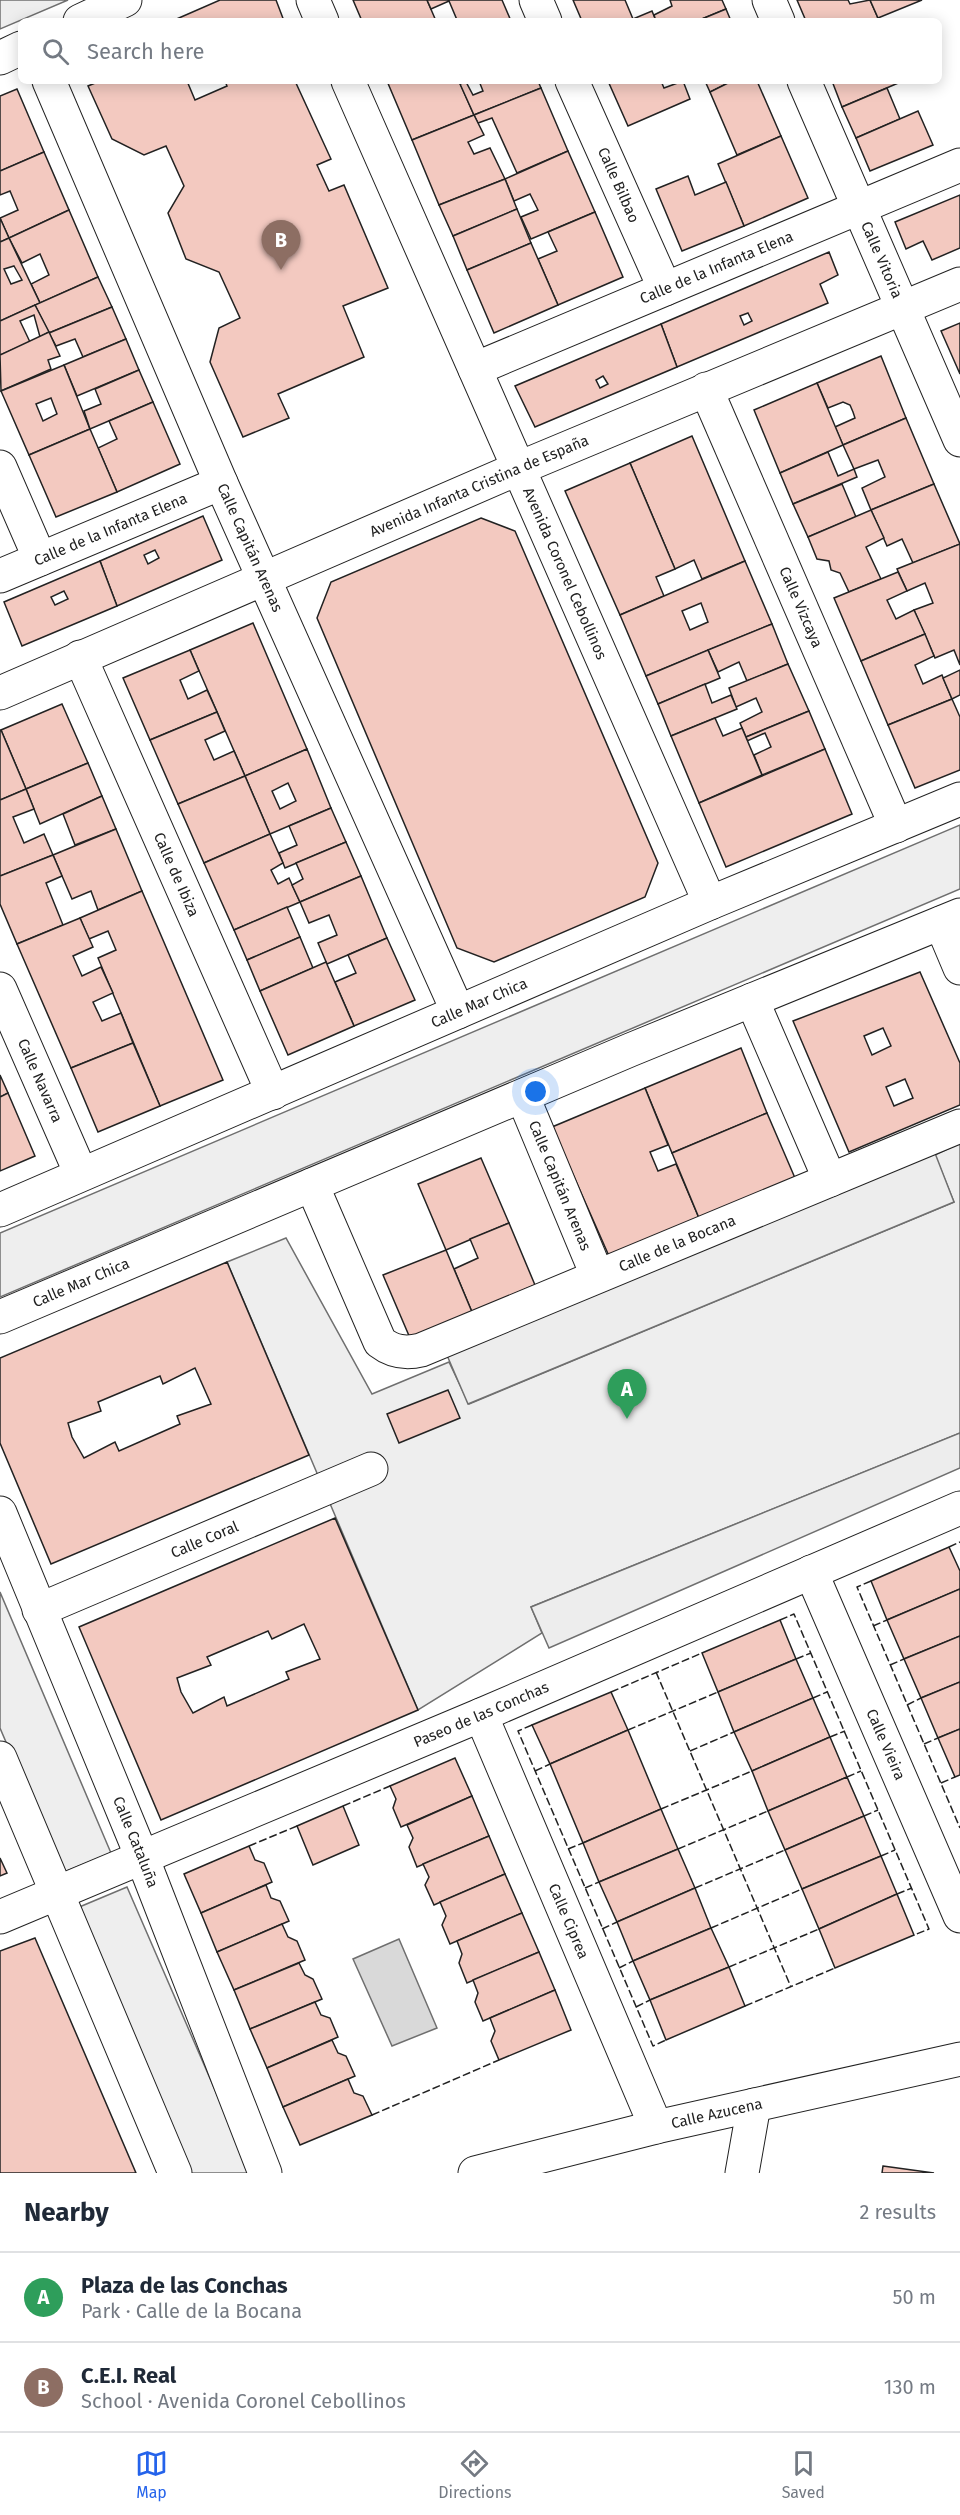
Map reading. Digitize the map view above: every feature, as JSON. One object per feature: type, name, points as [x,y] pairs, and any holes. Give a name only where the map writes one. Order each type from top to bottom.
[{"type":"street","points":[[86,18],[125,0]]},
{"type":"street","points":[[313,0],[321,18]]},
{"type":"street","points":[[536,0],[544,18]]},
{"type":"street","points":[[769,0],[777,18]]},
{"type":"street","points":[[0,58],[18,49]]},
{"type":"street","name":"Calle Capitán Arenas","points":[[50,84],[221,483],[458,1012]]},
{"type":"street","name":"Avenida Coronel Cebollinos","points":[[349,84],[710,903]]},
{"type":"street","name":"Calle Bilbao","points":[[573,84],[665,289]]},
{"type":"street","name":"Calle Vitoria","points":[[805,84],[960,440]]},
{"type":"street","name":"Calle de la Infanta Elena","points":[[475,369],[960,165]]},
{"type":"street","name":"Avenida Infanta Cristina de España","points":[[0,693],[80,657],[266,580],[518,469],[960,284]]},
{"type":"street","name":"Calle Vizcaya","points":[[706,389],[896,826]]},
{"type":"street","points":[[0,467],[40,559]]},
{"type":"street","name":"Calle de la Infanta Elena","points":[[0,576],[221,483]]},
{"type":"street","name":"Calle de Ibiza","points":[[80,657],[273,1092]]},
{"type":"street","name":"Calle Mar Chica","points":[[0,1210],[710,903],[960,799]]},
{"type":"street","points":[[950,919],[960,968]]},
{"type":"street","name":"Calle Mar Chica","points":[[0,1317],[950,919]]},
{"type":"street","name":"Calle Navarra","points":[[0,989],[81,1174]]},
{"type":"street","points":[[752,1000],[830,1180]]},
{"type":"street","name":"Calle Capitán Arenas","points":[[523,1097],[597,1275]]},
{"type":"street","name":"Calle de la Bocana","points":[[312,1185],[380,1342],[393,1350],[407,1353],[421,1350],[960,1126]]},
{"type":"street","name":"Calle Coral","points":[[39,1610],[371,1469]]},
{"type":"street","name":"Paseo de las Conchas","points":[[0,1917],[481,1715],[960,1508]]},
{"type":"street","name":"Calle Cataluña","points":[[0,1513],[142,1857],[265,2173]]},
{"type":"street","name":"Calle Vieira","points":[[811,1572],[960,1916]]},
{"type":"street","name":"Calle Ciprea","points":[[481,1715],[656,2127]]},
{"type":"street","points":[[0,1758],[59,1893],[175,2173]]},
{"type":"street","name":"Calle Azucena","points":[[475,2173],[656,2127],[960,2059]]},
{"type":"street","points":[[742,2173],[754,2105]]},
{"type":"shaded area","points":[[0,0],[68,0],[26,18],[18,18],[18,21],[0,29]]},
{"type":"shaded area","points":[[960,825],[960,889],[0,1297],[0,1233]]},
{"type":"shaded area","points":[[960,1143],[960,1433],[531,1607],[542,1633],[418,1710],[227,1262],[286,1238],[372,1394],[449,1362],[469,1404],[954,1202],[935,1155]]},
{"type":"shaded area","points":[[933,1148],[954,1202],[468,1404],[446,1353]]},
{"type":"shaded area","points":[[960,1433],[960,1468],[549,1648],[531,1607]]},
{"type":"shaded area","points":[[0,1592],[111,1853],[62,1873],[0,1728]]},
{"type":"shaded area","points":[[127,1887],[251,2173],[188,2173],[77,1908]]},
{"type":"shaded area","points":[[399,1939],[437,2028],[392,2046],[353,1959]]},
{"type":"building","points":[[220,0],[276,0],[283,18],[179,18]]},
{"type":"building","points":[[353,0],[427,0],[435,18],[361,18]]},
{"type":"building","points":[[427,0],[502,0],[510,18],[456,18],[449,1],[431,9]]},
{"type":"building","points":[[573,0],[625,0],[633,18],[581,18]]},
{"type":"building","points":[[670,0],[722,0],[726,9],[704,18],[655,18],[654,15],[672,6]]},
{"type":"building","points":[[797,0],[848,0],[850,4],[870,0],[878,18],[805,18]]},
{"type":"building","points":[[870,0],[922,0],[878,18]]},
{"type":"building","points":[[726,9],[730,18],[704,18]]},
{"type":"building","points":[[652,11],[655,18],[635,18]]},
{"type":"building","points":[[93,84],[188,84],[195,100],[227,86],[226,84],[296,84],[331,159],[317,165],[329,191],[344,185],[388,288],[343,306],[364,357],[278,394],[289,418],[243,437],[210,362],[219,328],[240,318],[219,272],[186,259],[168,213],[184,186],[166,146],[144,155],[112,139],[88,86]]},
{"type":"building","points":[[388,84],[460,84],[474,115],[412,140]]},
{"type":"building","points":[[460,84],[467,84],[473,95],[483,91],[480,84],[539,84],[541,88],[474,115]]},
{"type":"building","points":[[609,84],[662,84],[664,88],[675,84],[684,84],[690,99],[628,126]]},
{"type":"building","points":[[706,84],[726,84],[710,92]]},
{"type":"building","points":[[726,84],[758,84],[781,136],[737,155],[710,92]]},
{"type":"building","points":[[833,84],[896,84],[842,107]]},
{"type":"building","points":[[541,88],[568,151],[517,173],[492,118],[478,123],[474,115]]},
{"type":"building","points":[[887,88],[900,119],[856,138],[842,107]]},
{"type":"building","points":[[17,89],[44,152],[0,171],[0,96]]},
{"type":"building","points":[[918,111],[933,145],[870,171],[856,138]]},
{"type":"building","points":[[474,115],[484,135],[468,142],[474,154],[490,148],[505,179],[439,205],[412,140]]},
{"type":"building","points":[[781,136],[808,198],[744,226],[718,164]]},
{"type":"building","points":[[568,151],[595,212],[531,239],[521,217],[538,210],[530,194],[514,201],[505,179]]},
{"type":"building","points":[[44,152],[69,210],[9,238],[0,218],[18,210],[10,191],[0,195],[0,171]]},
{"type":"building","points":[[688,176],[695,195],[726,182],[744,226],[682,251],[656,189]]},
{"type":"building","points":[[505,179],[517,209],[453,236],[439,205]]},
{"type":"building","points":[[960,195],[960,248],[932,260],[923,241],[906,249],[895,222]]},
{"type":"building","points":[[517,209],[531,243],[467,270],[453,236]]},
{"type":"building","points":[[69,210],[98,277],[40,303],[31,284],[49,275],[40,254],[22,263],[9,238]]},
{"type":"building","points":[[595,212],[623,277],[558,305],[538,259],[557,251],[548,232]]},
{"type":"building","points":[[0,218],[9,238],[0,242]]},
{"type":"building","points":[[9,238],[40,303],[0,321],[0,242]],"holes":[[[14,266],[22,280],[11,284],[4,269]]]},
{"type":"building","points":[[531,243],[558,305],[494,333],[467,270]]},
{"type":"building","points":[[829,252],[838,275],[820,284],[828,303],[677,367],[661,324]],"holes":[[[748,313],[752,321],[744,325],[740,316]]]},
{"type":"building","points":[[98,277],[112,307],[49,333],[35,305]]},
{"type":"building","points":[[35,305],[49,332],[40,337],[34,315],[20,321],[30,342],[0,355],[0,321]]},
{"type":"building","points":[[112,307],[126,339],[83,357],[75,339],[56,346],[49,333]]},
{"type":"building","points":[[960,323],[960,374],[941,331]]},
{"type":"building","points":[[661,324],[677,367],[535,427],[515,386]],"holes":[[[603,376],[608,384],[600,388],[596,380]]]},
{"type":"building","points":[[49,332],[60,356],[48,360],[51,369],[1,391],[0,355]]},
{"type":"building","points":[[126,339],[139,370],[77,396],[64,365]]},
{"type":"building","points":[[881,356],[906,418],[843,445],[835,427],[855,418],[853,412],[850,405],[843,402],[828,408],[817,383]]},
{"type":"building","points":[[64,365],[90,429],[29,455],[1,391]],"holes":[[[51,398],[57,414],[43,421],[36,404]]]},
{"type":"building","points":[[139,370],[153,402],[90,429],[84,411],[101,404],[95,389]]},
{"type":"building","points":[[817,383],[843,445],[780,473],[754,410]]},
{"type":"building","points":[[153,402],[180,464],[117,492],[98,448],[117,439],[109,421]]},
{"type":"building","points":[[906,418],[934,484],[871,510],[862,488],[885,477],[878,460],[854,469],[843,445]]},
{"type":"building","points":[[90,429],[117,492],[56,517],[29,455]]},
{"type":"building","points":[[692,436],[745,561],[702,579],[694,560],[675,569],[630,463]]},
{"type":"building","points":[[828,452],[838,476],[854,469],[857,477],[793,504],[780,473]]},
{"type":"building","points":[[630,463],[675,569],[656,577],[664,596],[620,615],[565,491]]},
{"type":"building","points":[[842,484],[856,517],[808,537],[793,504]]},
{"type":"building","points":[[934,484],[960,544],[913,563],[902,539],[887,546],[871,510]]},
{"type":"building","points":[[871,510],[884,538],[866,547],[881,579],[849,592],[840,573],[831,570],[829,561],[817,559],[808,537]]},
{"type":"building","points":[[203,516],[222,560],[117,606],[100,561]],"holes":[[[155,550],[159,558],[148,564],[144,555]]]},
{"type":"building","points":[[481,518],[515,531],[658,863],[645,897],[494,962],[457,948],[317,618],[331,582]]},
{"type":"building","points":[[960,544],[960,665],[954,650],[935,658],[914,610],[933,603],[925,583],[907,591],[897,569]]},
{"type":"building","points":[[100,561],[117,606],[22,646],[4,602]],"holes":[[[64,591],[68,599],[55,605],[51,597]]]},
{"type":"building","points":[[745,561],[772,624],[646,676],[620,615]],"holes":[[[701,603],[708,622],[690,630],[682,611]]]},
{"type":"building","points":[[898,572],[907,591],[887,600],[896,619],[914,610],[925,634],[861,661],[834,598]]},
{"type":"building","points":[[253,623],[307,749],[245,776],[190,650]]},
{"type":"building","points":[[772,624],[788,664],[747,681],[739,662],[718,672],[708,650]]},
{"type":"building","points":[[925,634],[934,656],[915,665],[923,684],[942,675],[952,699],[888,725],[861,661]]},
{"type":"building","points":[[190,650],[199,671],[180,680],[188,699],[207,690],[217,712],[150,740],[123,678]]},
{"type":"building","points":[[708,650],[720,678],[658,704],[646,676]]},
{"type":"building","points":[[788,664],[809,711],[746,737],[740,723],[762,712],[756,698],[736,707],[729,688]]},
{"type":"building","points":[[960,670],[960,695],[952,699],[943,678]]},
{"type":"building","points":[[705,684],[712,703],[731,695],[737,709],[671,736],[658,704]]},
{"type":"building","points":[[952,699],[960,717],[960,770],[915,788],[888,725]]},
{"type":"building","points":[[62,704],[88,763],[26,789],[1,730]]},
{"type":"building","points":[[809,711],[825,749],[762,775],[754,755],[771,747],[765,733],[747,741],[746,737]]},
{"type":"building","points":[[217,712],[225,731],[205,740],[214,760],[234,751],[245,776],[178,804],[150,740]]},
{"type":"building","points":[[715,718],[723,736],[742,728],[762,775],[699,803],[671,736]]},
{"type":"building","points":[[0,731],[26,789],[0,800]]},
{"type":"building","points":[[307,749],[331,808],[270,834],[245,776]],"holes":[[[288,783],[296,801],[280,809],[272,791]]]},
{"type":"building","points":[[825,749],[852,814],[726,867],[699,803]]},
{"type":"building","points":[[88,763],[102,796],[40,824],[26,789]]},
{"type":"building","points":[[245,776],[270,834],[204,863],[178,804]]},
{"type":"building","points":[[26,789],[34,809],[13,817],[24,843],[44,834],[53,855],[0,876],[0,800]]},
{"type":"building","points":[[102,796],[116,829],[75,845],[63,814]]},
{"type":"building","points":[[331,808],[346,842],[285,868],[279,853],[297,845],[289,826]]},
{"type":"building","points":[[116,829],[142,891],[98,910],[91,891],[72,899],[53,855]]},
{"type":"building","points":[[270,834],[283,863],[271,870],[278,884],[289,878],[300,902],[234,930],[204,863]]},
{"type":"building","points":[[346,842],[361,876],[300,902],[292,885],[303,879],[296,863]]},
{"type":"building","points":[[53,855],[62,876],[46,883],[63,925],[17,944],[0,904],[0,876]]},
{"type":"building","points":[[361,876],[387,938],[327,964],[318,943],[337,935],[329,915],[309,923],[300,902]]},
{"type":"building","points":[[142,891],[223,1080],[160,1106],[98,958],[116,950],[108,931],[89,939],[80,918]]},
{"type":"building","points":[[287,907],[300,937],[247,960],[234,930]]},
{"type":"building","points":[[80,918],[93,947],[73,956],[82,976],[101,967],[113,993],[93,1002],[102,1021],[121,1013],[133,1043],[71,1068],[17,944]]},
{"type":"building","points":[[300,937],[313,968],[260,991],[247,960]]},
{"type":"building","points":[[387,938],[415,1000],[354,1026],[335,982],[356,973],[348,955]]},
{"type":"building","points":[[326,962],[354,1026],[288,1055],[260,991]]},
{"type":"building","points":[[920,972],[960,1063],[960,1105],[849,1152],[793,1021]],"holes":[[[883,1028],[891,1046],[872,1055],[864,1036]],[[905,1079],[913,1098],[894,1106],[886,1087]]]},
{"type":"building","points":[[133,1043],[160,1106],[98,1132],[71,1068]]},
{"type":"building","points":[[741,1048],[767,1113],[672,1153],[645,1088]]},
{"type":"building","points":[[0,1075],[8,1093],[0,1097]]},
{"type":"building","points":[[645,1088],[668,1145],[650,1152],[658,1171],[676,1164],[699,1218],[609,1256],[552,1127]]},
{"type":"building","points":[[8,1093],[35,1156],[0,1171],[0,1097]]},
{"type":"building","points":[[767,1113],[795,1178],[699,1218],[672,1153]]},
{"type":"building","points":[[481,1158],[509,1223],[446,1250],[418,1184]]},
{"type":"building","points":[[509,1223],[535,1285],[472,1312],[454,1269],[478,1258],[470,1239]]},
{"type":"building","points":[[446,1250],[472,1312],[410,1338],[383,1275]]},
{"type":"building","points":[[227,1262],[309,1455],[51,1564],[0,1443],[0,1358]],"holes":[[[195,1368],[211,1404],[177,1416],[180,1424],[119,1451],[115,1442],[84,1458],[72,1437],[68,1423],[101,1411],[98,1402],[160,1376],[163,1384]]]},
{"type":"building","points":[[448,1390],[460,1418],[399,1443],[387,1414]]},
{"type":"building","points":[[335,1518],[418,1710],[161,1820],[79,1627]],"holes":[[[304,1624],[320,1659],[286,1672],[289,1679],[227,1706],[224,1697],[193,1713],[181,1692],[177,1678],[211,1665],[207,1657],[268,1631],[272,1639]]]},
{"type":"building","points":[[949,1547],[960,1571],[960,1589],[887,1620],[871,1581]]},
{"type":"building","points":[[960,1589],[960,1636],[904,1659],[887,1620]]},
{"type":"building","points":[[780,1620],[796,1659],[718,1692],[702,1653]]},
{"type":"building","points":[[960,1636],[960,1682],[921,1698],[904,1659]]},
{"type":"building","points":[[796,1659],[813,1698],[734,1732],[718,1692]]},
{"type":"building","points":[[960,1682],[960,1729],[938,1738],[921,1698]]},
{"type":"building","points":[[611,1692],[628,1730],[550,1764],[532,1725]]},
{"type":"building","points":[[813,1698],[830,1737],[752,1771],[734,1732]]},
{"type":"building","points":[[960,1729],[960,1775],[955,1777],[938,1738]]},
{"type":"building","points":[[628,1730],[661,1809],[583,1843],[550,1764]]},
{"type":"building","points":[[830,1737],[847,1777],[768,1811],[752,1771]]},
{"type":"building","points":[[455,1758],[472,1796],[401,1827],[393,1808],[396,1799],[390,1786]]},
{"type":"building","points":[[847,1777],[864,1816],[785,1850],[768,1811]]},
{"type":"building","points":[[472,1796],[489,1836],[417,1867],[409,1847],[413,1838],[407,1825]]},
{"type":"building","points":[[343,1806],[359,1845],[313,1865],[297,1826]]},
{"type":"building","points":[[661,1809],[678,1849],[599,1882],[583,1843]]},
{"type":"building","points":[[864,1816],[881,1856],[802,1889],[785,1850]]},
{"type":"building","points":[[489,1836],[505,1874],[434,1905],[425,1885],[429,1877],[423,1864]]},
{"type":"building","points":[[249,1846],[255,1860],[264,1863],[272,1882],[201,1913],[184,1874]]},
{"type":"building","points":[[678,1849],[695,1888],[617,1922],[599,1882]]},
{"type":"building","points":[[881,1856],[897,1894],[819,1929],[802,1889]]},
{"type":"building","points":[[0,1858],[7,1873],[0,1876]]},
{"type":"building","points":[[505,1874],[522,1913],[450,1944],[442,1925],[446,1916],[440,1902]]},
{"type":"building","points":[[266,1885],[271,1898],[280,1901],[289,1921],[217,1952],[201,1913]]},
{"type":"building","points":[[695,1888],[711,1928],[633,1961],[617,1922]]},
{"type":"building","points":[[897,1894],[914,1935],[835,1968],[819,1929]]},
{"type":"building","points":[[522,1913],[539,1952],[467,1983],[459,1963],[462,1954],[457,1941]]},
{"type":"building","points":[[282,1924],[288,1937],[297,1941],[305,1960],[234,1990],[217,1952]]},
{"type":"building","points":[[711,1928],[729,1967],[650,2000],[633,1961]]},
{"type":"building","points":[[35,1938],[136,2173],[0,2173],[0,1951]]},
{"type":"building","points":[[539,1952],[555,1990],[483,2021],[475,2002],[478,1993],[473,1980]]},
{"type":"building","points":[[299,1963],[305,1975],[313,1979],[322,1999],[250,2029],[234,1990]]},
{"type":"building","points":[[729,1967],[745,2006],[666,2040],[650,2000]]},
{"type":"building","points":[[555,1990],[571,2030],[499,2060],[491,2041],[495,2031],[490,2018]]},
{"type":"building","points":[[315,2002],[321,2015],[330,2018],[338,2037],[267,2068],[250,2029]]},
{"type":"building","points":[[332,2040],[338,2053],[346,2056],[355,2076],[283,2107],[267,2068]]},
{"type":"building","points":[[348,2079],[354,2093],[363,2096],[372,2115],[300,2145],[283,2107]]},
{"type":"building","points":[[883,2166],[934,2173],[882,2173]]},
{"type":"fence","points":[[949,1547],[960,1542]]},
{"type":"fence","points":[[871,1581],[857,1587],[960,1828]]},
{"type":"fence","points":[[780,1620],[794,1614],[929,1929],[914,1935]]},
{"type":"fence","points":[[873,1626],[887,1620]]},
{"type":"fence","points":[[611,1692],[702,1653]]},
{"type":"fence","points":[[796,1659],[811,1653]]},
{"type":"fence","points":[[890,1665],[904,1659]]},
{"type":"fence","points":[[656,1672],[791,1987]]},
{"type":"fence","points":[[628,1730],[718,1692]]},
{"type":"fence","points":[[813,1698],[827,1692]]},
{"type":"fence","points":[[907,1705],[921,1698]]},
{"type":"fence","points":[[532,1725],[518,1731],[653,2046],[666,2040]]},
{"type":"fence","points":[[830,1737],[845,1731]]},
{"type":"fence","points":[[690,1751],[734,1732]]},
{"type":"fence","points":[[924,1744],[938,1738]]},
{"type":"fence","points":[[535,1771],[550,1764]]},
{"type":"fence","points":[[661,1809],[752,1771]]},
{"type":"fence","points":[[847,1777],[861,1771]]},
{"type":"fence","points":[[941,1783],[955,1777]]},
{"type":"fence","points":[[343,1806],[390,1786]]},
{"type":"fence","points":[[864,1816],[878,1810]]},
{"type":"fence","points":[[678,1849],[768,1811]]},
{"type":"fence","points":[[249,1846],[297,1826]]},
{"type":"fence","points":[[568,1849],[583,1843]]},
{"type":"fence","points":[[695,1888],[785,1850]]},
{"type":"fence","points":[[881,1856],[895,1850]]},
{"type":"fence","points":[[585,1888],[599,1882]]},
{"type":"fence","points":[[897,1894],[912,1888]]},
{"type":"fence","points":[[711,1928],[802,1889]]},
{"type":"fence","points":[[602,1929],[617,1922]]},
{"type":"fence","points":[[729,1967],[819,1929]]},
{"type":"fence","points":[[619,1968],[633,1961]]},
{"type":"fence","points":[[745,2006],[835,1968]]},
{"type":"fence","points":[[636,2007],[650,2000]]},
{"type":"fence","points":[[372,2115],[499,2060]]},
{"type":"place","name":"C.E.I. Real","points":[[281,270]]},
{"type":"place","name":"Plaza de las Conchas","points":[[627,1419]]}]
